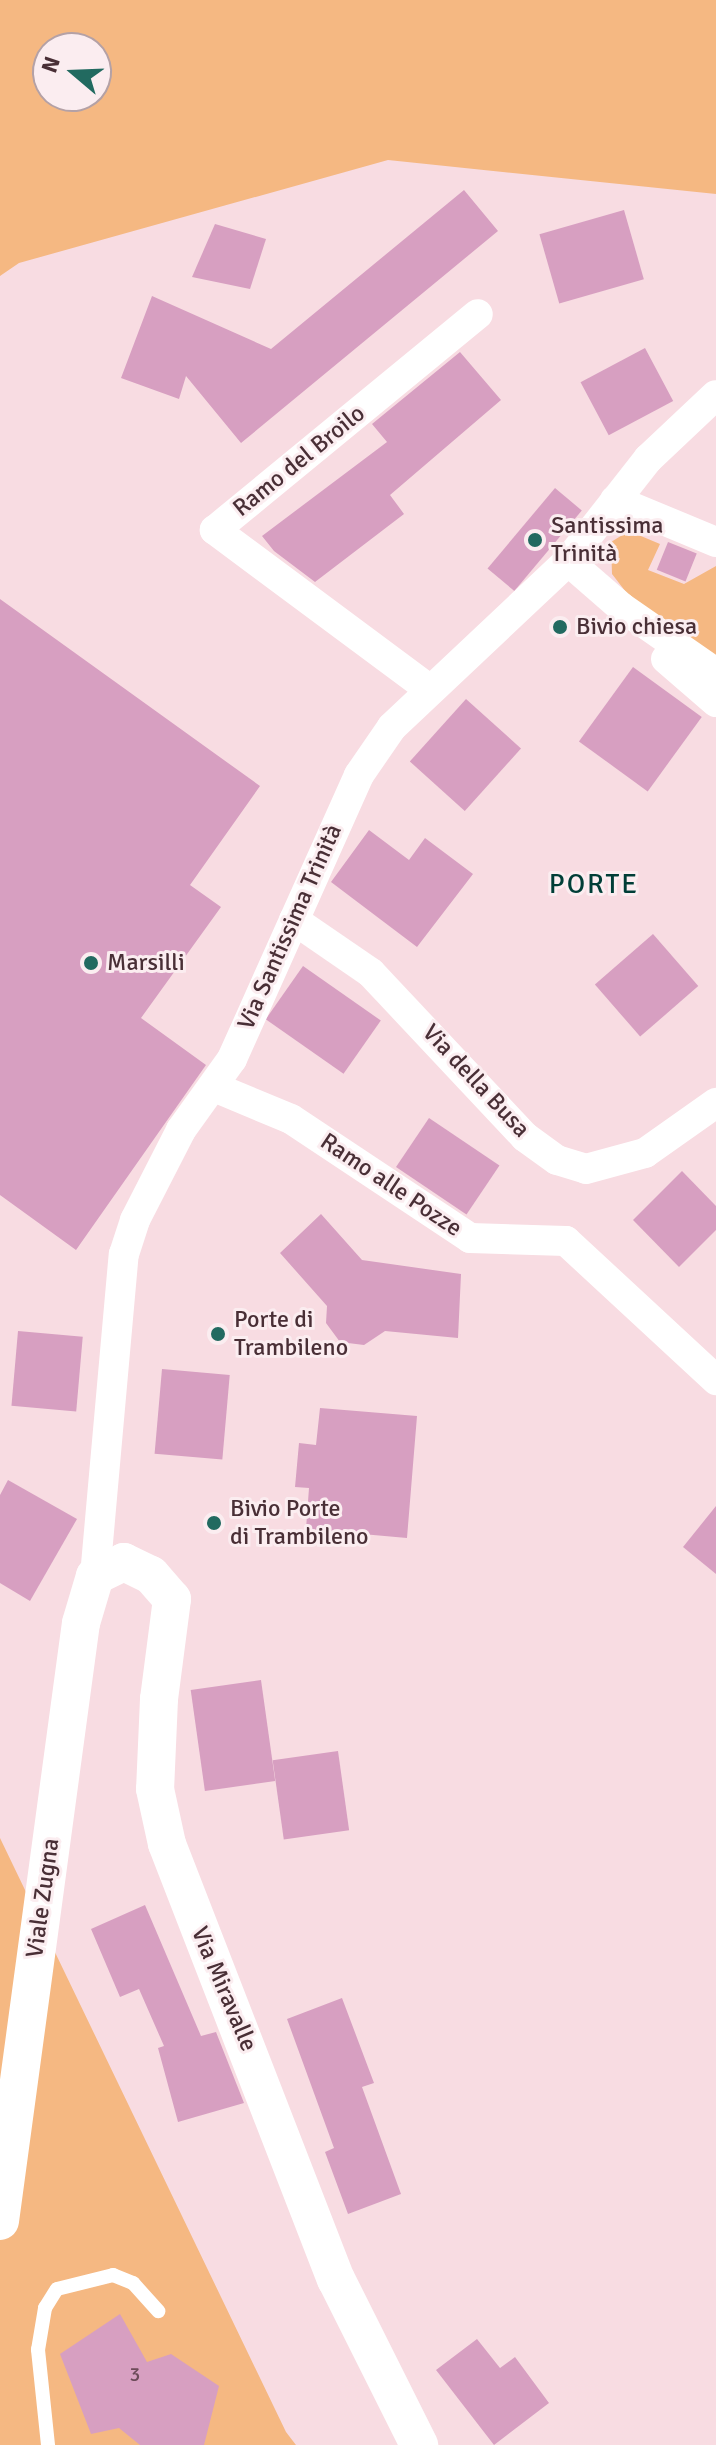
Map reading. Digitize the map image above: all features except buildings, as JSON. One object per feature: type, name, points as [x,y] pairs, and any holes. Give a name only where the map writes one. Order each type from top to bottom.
[{"type":"street","name":"Ramo del Broilo","points":[[429,689],[215,530],[478,314]]},
{"type":"street","name":"Via Santissima Trinità","points":[[95,1576],[124,1254],[156,1174],[214,1087],[359,775],[392,727],[568,561],[615,500],[681,424],[716,395]]},
{"type":"street","points":[[615,500],[716,542]]},
{"type":"street","points":[[568,561],[621,607],[716,673]]},
{"type":"street","points":[[621,607],[642,638],[716,702]]},
{"type":"street","name":"Via della Busa","points":[[294,920],[371,973],[525,1137],[557,1160],[586,1169],[645,1153],[716,1103]]},
{"type":"street","name":"Ramo alle Pozze","points":[[214,1087],[291,1119],[470,1238],[566,1241],[716,1380]]},
{"type":"street","name":"Via Miravalle","points":[[95,1576],[124,1562],[151,1575],[172,1599],[159,1699],[155,1789],[167,1844],[336,2279],[419,2445]]},
{"type":"street","name":"Viale Zugna","points":[[0,2221],[81,1623],[95,1576]]},
{"type":"lane","points":[[48,2445],[38,2350],[45,2308],[57,2289],[113,2275],[133,2283],[158,2311]]},
{"type":"shaded area","points":[[0,0],[716,0],[716,194],[388,160],[19,263],[0,276]]},
{"type":"shaded area","points":[[629,531],[660,544],[648,570],[684,584],[716,566],[716,660],[629,596],[612,574],[611,542]]},
{"type":"shaded area","points":[[0,1838],[286,2432],[296,2445],[0,2445]]},
{"type":"place","name":"Santissima Trinità","points":[[535,540]]},
{"type":"place","name":"Bivio chiesa","points":[[560,627]]},
{"type":"place","name":"Marsilli","points":[[91,963]]},
{"type":"place","name":"Porte di Trambileno","points":[[218,1334]]},
{"type":"place","name":"Bivio Porte di Trambileno","points":[[214,1523]]},
{"type":"district","name":"PORTE","points":[[594,884]]}]
